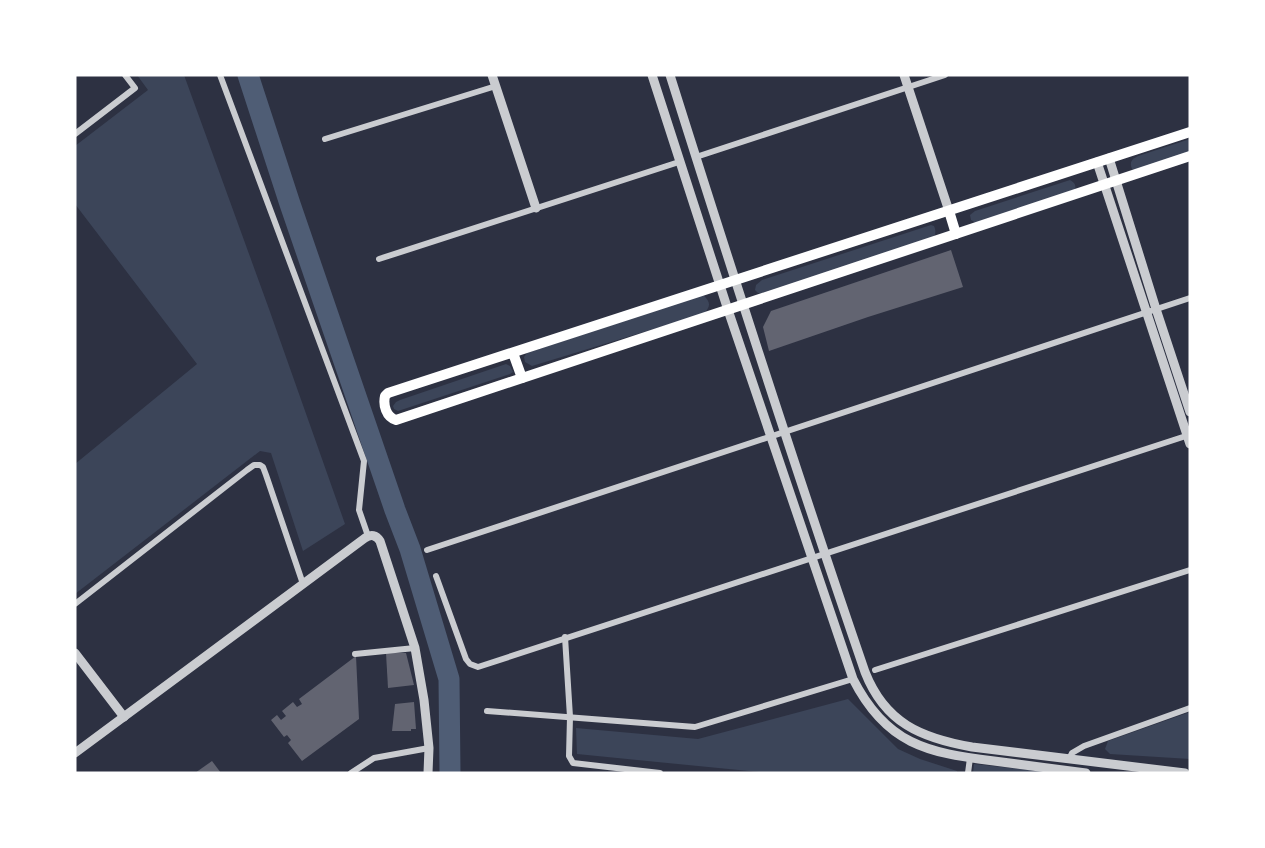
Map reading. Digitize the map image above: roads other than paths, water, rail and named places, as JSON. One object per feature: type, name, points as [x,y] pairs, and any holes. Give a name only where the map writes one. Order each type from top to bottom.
[{"type":"main road","points":[[1190,132],[388,393],[384,403],[389,416],[396,420],[1190,156]]},
{"type":"main road","points":[[949,211],[956,234]]},
{"type":"main road","points":[[513,353],[522,378]]},
{"type":"street","points":[[75,134],[135,88],[125,75]]},
{"type":"street","points":[[220,75],[364,461],[359,510],[368,536]]},
{"type":"street","points":[[492,75],[536,208]]},
{"type":"street","points":[[652,75],[728,310],[853,679],[868,704],[879,718],[898,734],[931,751],[1086,773]]},
{"type":"street","points":[[670,75],[784,433],[825,554],[869,672],[871,687],[878,698],[887,710],[900,720],[932,738],[946,742],[1185,773]]},
{"type":"street","points":[[904,75],[949,211]]},
{"type":"street","points":[[379,259],[945,75]]},
{"type":"street","points":[[325,139],[496,86]]},
{"type":"street","points":[[1109,158],[1190,412]]},
{"type":"street","points":[[436,576],[466,659],[470,664],[478,667],[1189,438],[1097,162]]},
{"type":"street","points":[[427,550],[1190,298]]},
{"type":"street","points":[[75,604],[254,465],[263,467],[303,584]]},
{"type":"street","points":[[75,753],[368,536],[378,538],[380,541],[415,648],[429,748],[428,773]]},
{"type":"street","points":[[487,711],[695,727],[853,679],[1190,570]]},
{"type":"street","points":[[566,637],[570,717],[569,756],[573,763],[660,773]]},
{"type":"street","points":[[355,654],[415,648]]},
{"type":"street","points":[[75,653],[124,717]]},
{"type":"street","points":[[1068,770],[1072,753],[1084,746],[1190,708]]},
{"type":"street","points":[[968,773],[972,747]]},
{"type":"street","points":[[351,773],[374,758],[429,748]]},
{"type":"waterway","points":[[248,75],[290,204],[410,549],[449,679],[450,773]]}]
